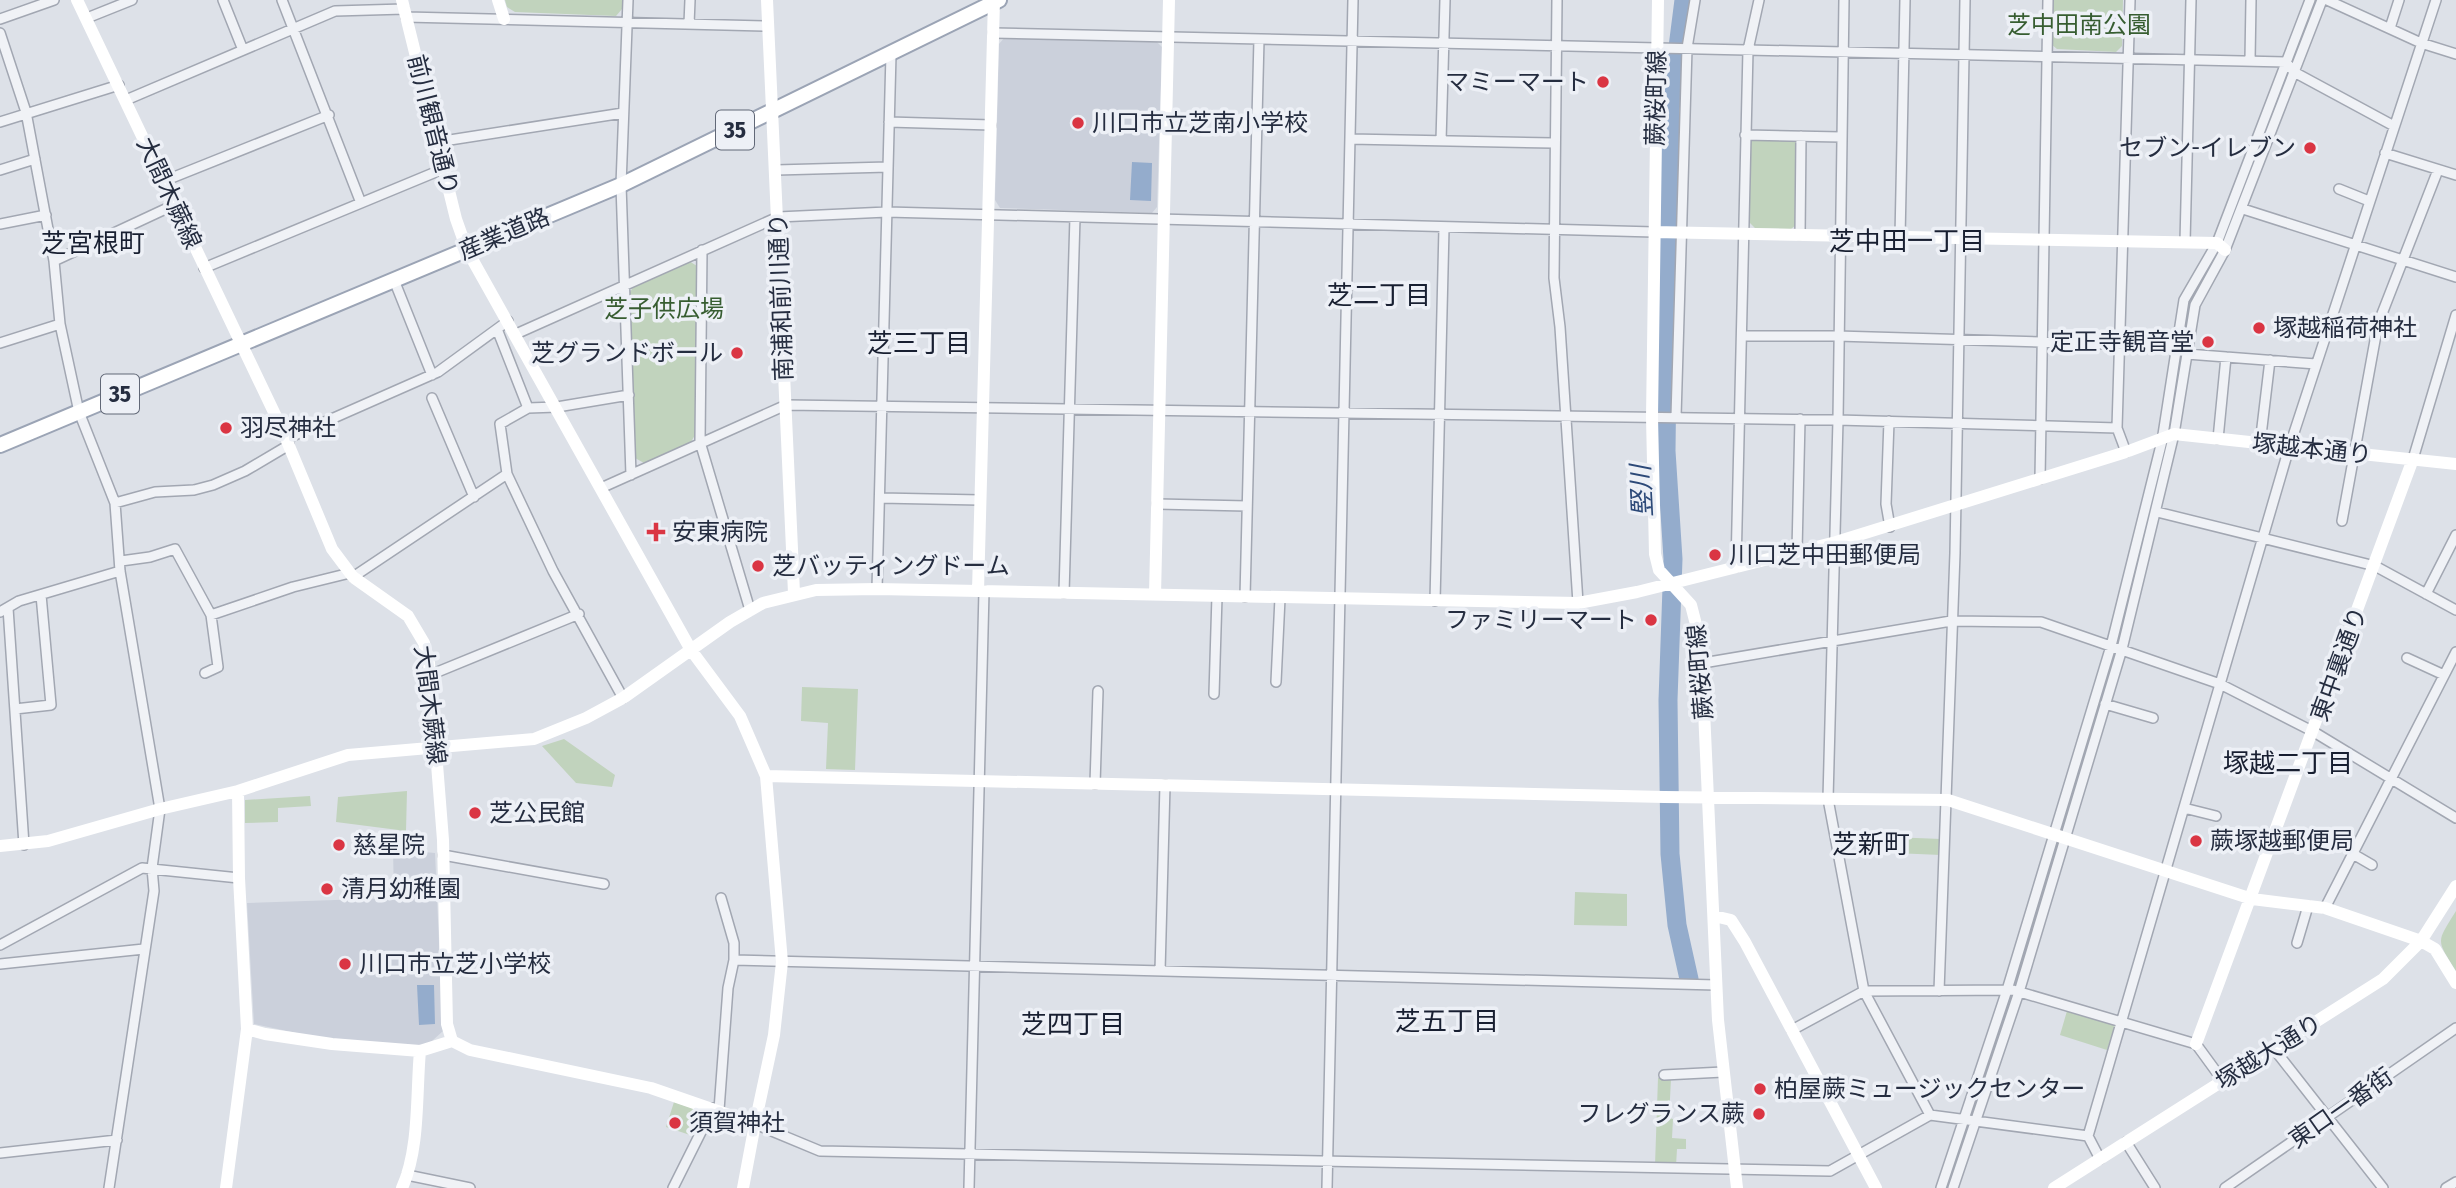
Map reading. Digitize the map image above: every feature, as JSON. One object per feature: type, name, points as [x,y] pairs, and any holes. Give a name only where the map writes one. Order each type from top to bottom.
[{"type":"main road","name":"産業道路","points":[[0,445],[621,185],[995,1]]},
{"type":"street","points":[[0,19],[54,0]]},
{"type":"street","name":"大間木蕨線","points":[[77,0],[287,442],[332,549],[352,575],[398,608],[415,624],[427,652],[437,748],[443,855],[447,1024],[452,1041]]},
{"type":"street","points":[[87,18],[132,0]]},
{"type":"street","points":[[223,0],[243,50]]},
{"type":"street","points":[[282,0],[361,203]]},
{"type":"street","points":[[498,0],[504,19]]},
{"type":"street","points":[[628,0],[621,185],[631,475]]},
{"type":"street","points":[[689,24],[690,0]]},
{"type":"street","name":"南浦和前川通り","points":[[767,0],[794,593]]},
{"type":"street","points":[[1155,595],[1169,0]]},
{"type":"street","points":[[1327,1188],[1353,0]]},
{"type":"street","points":[[1441,141],[1445,0]]},
{"type":"street","points":[[1557,0],[1553,143],[1554,278],[1567,416],[1578,603]]},
{"type":"street","name":"蕨桜町線","points":[[1658,0],[1661,48],[1655,554],[1659,570],[1685,596],[1696,616],[1703,663],[1716,985],[1737,1188]]},
{"type":"street","points":[[1674,417],[1685,48],[1695,0]]},
{"type":"street","points":[[1736,568],[1748,50],[1759,0]]},
{"type":"street","points":[[1844,0],[1836,542],[1830,640],[1828,799],[1864,991],[1930,1115]]},
{"type":"street","points":[[1900,237],[1905,0]]},
{"type":"street","points":[[1939,991],[1948,800],[1965,0]]},
{"type":"street","points":[[2040,479],[2040,342],[2048,0]]},
{"type":"street","points":[[2126,452],[2117,428],[2130,0]]},
{"type":"street","points":[[2185,242],[2191,0]]},
{"type":"street","points":[[2250,60],[2251,0]]},
{"type":"street","points":[[1953,1188],[2019,992],[2168,437],[2195,305],[2221,247],[2310,0]]},
{"type":"street","points":[[1941,1188],[2122,649],[2157,512],[2184,300],[2221,247],[2242,209],[2322,0]]},
{"type":"street","points":[[2328,0],[2421,43],[2456,54]]},
{"type":"street","points":[[2390,29],[2399,0]]},
{"type":"street","points":[[2100,1159],[2088,1136],[2289,448],[2436,0]]},
{"type":"street","points":[[970,1188],[979,781],[980,500],[995,1]]},
{"type":"street","points":[[126,100],[335,11],[404,9],[504,19],[768,26]]},
{"type":"street","name":"前川観音通り","points":[[404,9],[443,169],[467,250],[691,650],[740,716],[766,776],[782,962],[774,1035],[755,1124]]},
{"type":"street","points":[[0,33],[26,113],[54,261],[60,324],[79,412],[115,503],[120,571],[160,809],[152,868],[154,891],[109,1188]]},
{"type":"street","points":[[993,33],[2287,62]]},
{"type":"street","points":[[1245,597],[1259,39]]},
{"type":"street","points":[[877,589],[891,54]]},
{"type":"street","points":[[2287,62],[2294,72],[2393,126]]},
{"type":"street","points":[[0,122],[119,85]]},
{"type":"street","points":[[437,142],[623,113]]},
{"type":"street","points":[[164,181],[329,115]]},
{"type":"street","points":[[889,122],[991,125]]},
{"type":"street","points":[[1745,135],[1841,137]]},
{"type":"street","points":[[1800,235],[1801,136]]},
{"type":"street","points":[[1350,139],[1553,143]]},
{"type":"street","points":[[2385,153],[2456,176]]},
{"type":"street","points":[[0,170],[35,159]]},
{"type":"street","points":[[776,170],[888,167]]},
{"type":"street","points":[[204,268],[443,169]]},
{"type":"street","points":[[2342,521],[2357,453],[2378,324],[2438,170]]},
{"type":"street","points":[[2339,189],[2369,201]]},
{"type":"street","points":[[54,261],[174,205]]},
{"type":"street","points":[[2242,209],[2456,276]]},
{"type":"street","points":[[516,334],[778,217],[887,212],[1444,228],[2185,242],[2221,247]]},
{"type":"street","points":[[0,224],[46,215]]},
{"type":"street","points":[[1064,593],[1074,217]]},
{"type":"street","points":[[1435,601],[1444,228]]},
{"type":"street","points":[[702,250],[700,442],[750,610]]},
{"type":"street","points":[[394,280],[432,375]]},
{"type":"street","name":"東中裏通り","points":[[2196,1044],[2375,566],[2413,458],[2456,315]]},
{"type":"street","points":[[115,503],[155,492],[194,490],[245,471],[287,442],[432,375],[508,321]]},
{"type":"street","points":[[0,344],[60,324]]},
{"type":"street","points":[[497,329],[528,408]]},
{"type":"street","points":[[1743,336],[1837,336],[2178,346]]},
{"type":"street","points":[[2187,354],[2316,364]]},
{"type":"street","points":[[2218,439],[2226,357]]},
{"type":"street","points":[[2260,444],[2270,360]]},
{"type":"street","points":[[623,698],[609,667],[595,652],[579,614],[553,571],[507,474],[500,424],[528,408],[557,407],[629,395]]},
{"type":"street","points":[[432,398],[474,497]]},
{"type":"street","points":[[601,488],[786,405],[1800,419],[2117,428]]},
{"type":"street","points":[[1797,551],[1800,419]]},
{"type":"street","points":[[1888,421],[1886,504],[1890,527]]},
{"type":"street","points":[[0,846],[48,841],[160,809],[238,791],[348,755],[534,739],[586,718],[623,698],[750,610],[794,593],[877,589],[1578,603],[1736,568],[1890,527],[2168,437]]},
{"type":"street","name":"塚越本通り","points":[[2168,437],[2218,439],[2456,464]]},
{"type":"street","points":[[211,615],[293,587],[352,575],[507,474]]},
{"type":"street","points":[[880,498],[980,500]]},
{"type":"street","points":[[1157,505],[1247,506]]},
{"type":"street","points":[[2157,512],[2375,566],[2456,610]]},
{"type":"street","points":[[2426,594],[2456,535]]},
{"type":"street","points":[[121,561],[150,557],[175,549],[211,615],[218,667],[205,673]]},
{"type":"street","points":[[24,845],[15,709],[4,610],[41,595],[120,571]]},
{"type":"street","points":[[15,709],[51,705],[41,595]]},
{"type":"street","points":[[1214,694],[1217,596]]},
{"type":"street","points":[[1276,682],[1280,598]]},
{"type":"street","points":[[430,675],[579,614]]},
{"type":"street","points":[[1703,663],[1951,621],[2041,622],[2220,684],[2314,732],[2456,818]]},
{"type":"street","points":[[2325,908],[2456,652]]},
{"type":"street","points":[[2407,658],[2444,675]]},
{"type":"street","points":[[1095,784],[1098,691]]},
{"type":"street","points":[[2105,704],[2153,718]]},
{"type":"street","points":[[766,776],[1669,797],[1948,800],[2252,899],[2325,908],[2421,941],[2435,949],[2456,983]]},
{"type":"street","points":[[1160,971],[1165,785]]},
{"type":"street","points":[[226,1188],[247,1029],[239,878],[238,791]]},
{"type":"street","points":[[2184,808],[2216,816]]},
{"type":"street","points":[[2353,854],[2372,865]]},
{"type":"street","points":[[443,855],[604,884]]},
{"type":"street","points":[[0,946],[142,868],[239,878]]},
{"type":"street","name":"塚越大通り","points":[[2054,1188],[2383,979],[2421,941],[2456,886]]},
{"type":"street","points":[[673,1188],[716,1109],[728,988],[734,960],[734,943],[721,898]]},
{"type":"street","points":[[2297,943],[2308,906]]},
{"type":"street","points":[[1714,916],[1727,919],[1733,924],[1876,1188]]},
{"type":"street","points":[[0,964],[144,949]]},
{"type":"street","points":[[734,960],[1716,985]]},
{"type":"street","points":[[1792,1030],[1864,991],[2007,990],[2122,1020],[2196,1044],[2223,1081]]},
{"type":"street","name":"東口一番街","points":[[2225,1188],[2456,1028]]},
{"type":"street","points":[[247,1029],[332,1044],[419,1051],[452,1041],[470,1050],[644,1086],[716,1109],[820,1151],[1830,1171],[1930,1115],[2088,1136]]},
{"type":"street","points":[[2274,1049],[2383,1188]]},
{"type":"street","points":[[402,1188],[407,1175],[419,1051]]},
{"type":"street","points":[[1664,1075],[1723,1072]]},
{"type":"street","points":[[743,1188],[755,1124]]},
{"type":"street","points":[[0,1153],[117,1140]]},
{"type":"street","points":[[2126,1143],[2155,1188]]},
{"type":"street","points":[[407,1175],[470,1188]]},
{"type":"street","points":[[2446,1188],[2456,1182]]},
{"type":"shaded area","name":"川口市立芝南小学校","points":[[1005,37],[1156,41],[1162,47],[1157,207],[1152,213],[1000,208],[995,200],[999,44]]},
{"type":"shaded area","name":"川口市立芝小学校","points":[[393,849],[435,853],[443,1031],[418,1048],[334,1041],[254,1024],[247,903],[394,898]]},
{"type":"green space","points":[[505,0],[622,0],[622,9],[616,16],[515,12],[507,7]]},
{"type":"green space","name":"芝中田南公園","points":[[2052,0],[2123,0],[2122,46],[2116,52],[2057,49],[2051,44]]},
{"type":"green space","points":[[1753,139],[1795,141],[1797,145],[1796,225],[1791,229],[1755,228],[1748,221],[1750,142]]},
{"type":"green space","name":"芝子供広場","points":[[689,261],[697,266],[695,435],[691,442],[644,463],[635,458],[630,292],[634,286]]},
{"type":"green space","points":[[802,687],[858,689],[855,770],[826,769],[828,723],[801,721]]},
{"type":"green space","points":[[564,739],[615,775],[612,787],[576,783],[542,746]]},
{"type":"green space","points":[[407,791],[406,831],[336,822],[338,797]]},
{"type":"green space","points":[[310,796],[311,806],[278,808],[278,822],[245,823],[245,800]]},
{"type":"green space","points":[[1891,837],[1941,839],[1941,855],[1894,853]]},
{"type":"green space","points":[[1575,892],[1627,894],[1627,926],[1574,925]]},
{"type":"green space","points":[[2456,911],[2456,971],[2441,941]]},
{"type":"green space","points":[[2067,1011],[2115,1025],[2107,1050],[2060,1035]]},
{"type":"green space","points":[[1658,1078],[1671,1079],[1669,1118],[1673,1119],[1672,1138],[1686,1139],[1686,1149],[1677,1149],[1676,1166],[1655,1165]]},
{"type":"green space","points":[[674,1102],[707,1113],[696,1137],[666,1127]]},
{"type":"water","points":[[1132,162],[1152,163],[1151,201],[1130,200]]},
{"type":"water","points":[[417,985],[434,985],[435,1024],[419,1025]]},
{"type":"waterway","name":"竪川","points":[[1684,0],[1670,110],[1666,451],[1673,559],[1668,700],[1670,854],[1677,925],[1689,979]]},
{"type":"place","name":"マミーマート","points":[[1603,82]]},
{"type":"place","name":"川口市立芝南小学校","points":[[1078,123]]},
{"type":"place","name":"セブン-イレブン","points":[[2310,148]]},
{"type":"place","name":"塚越稲荷神社","points":[[2259,328]]},
{"type":"place","name":"定正寺観音堂","points":[[2208,342]]},
{"type":"place","name":"芝グランドボール","points":[[737,353]]},
{"type":"place","name":"羽尽神社","points":[[226,428]]},
{"type":"place","name":"安東病院","points":[[656,532]]},
{"type":"place","name":"川口芝中田郵便局","points":[[1715,555]]},
{"type":"place","name":"芝バッティングドーム","points":[[758,566]]},
{"type":"place","name":"ファミリーマート","points":[[1651,620]]},
{"type":"place","name":"芝公民館","points":[[475,813]]},
{"type":"place","name":"蕨塚越郵便局","points":[[2196,841]]},
{"type":"place","name":"慈星院","points":[[339,845]]},
{"type":"place","name":"清月幼稚園","points":[[327,889]]},
{"type":"place","name":"川口市立芝小学校","points":[[345,964]]},
{"type":"place","name":"柏屋蕨ミュージックセンター","points":[[1760,1089]]},
{"type":"place","name":"フレグランス蕨","points":[[1759,1114]]},
{"type":"place","name":"須賀神社","points":[[675,1123]]},
{"type":"district","name":"芝中田一丁目","points":[[1907,241]]},
{"type":"district","name":"芝宮根町","points":[[93,243]]},
{"type":"district","name":"芝二丁目","points":[[1379,295]]},
{"type":"district","name":"芝三丁目","points":[[919,343]]},
{"type":"district","name":"塚越二丁目","points":[[2288,763]]},
{"type":"district","name":"芝新町","points":[[1871,844]]},
{"type":"district","name":"芝五丁目","points":[[1447,1021]]},
{"type":"district","name":"芝四丁目","points":[[1073,1024]]}]
